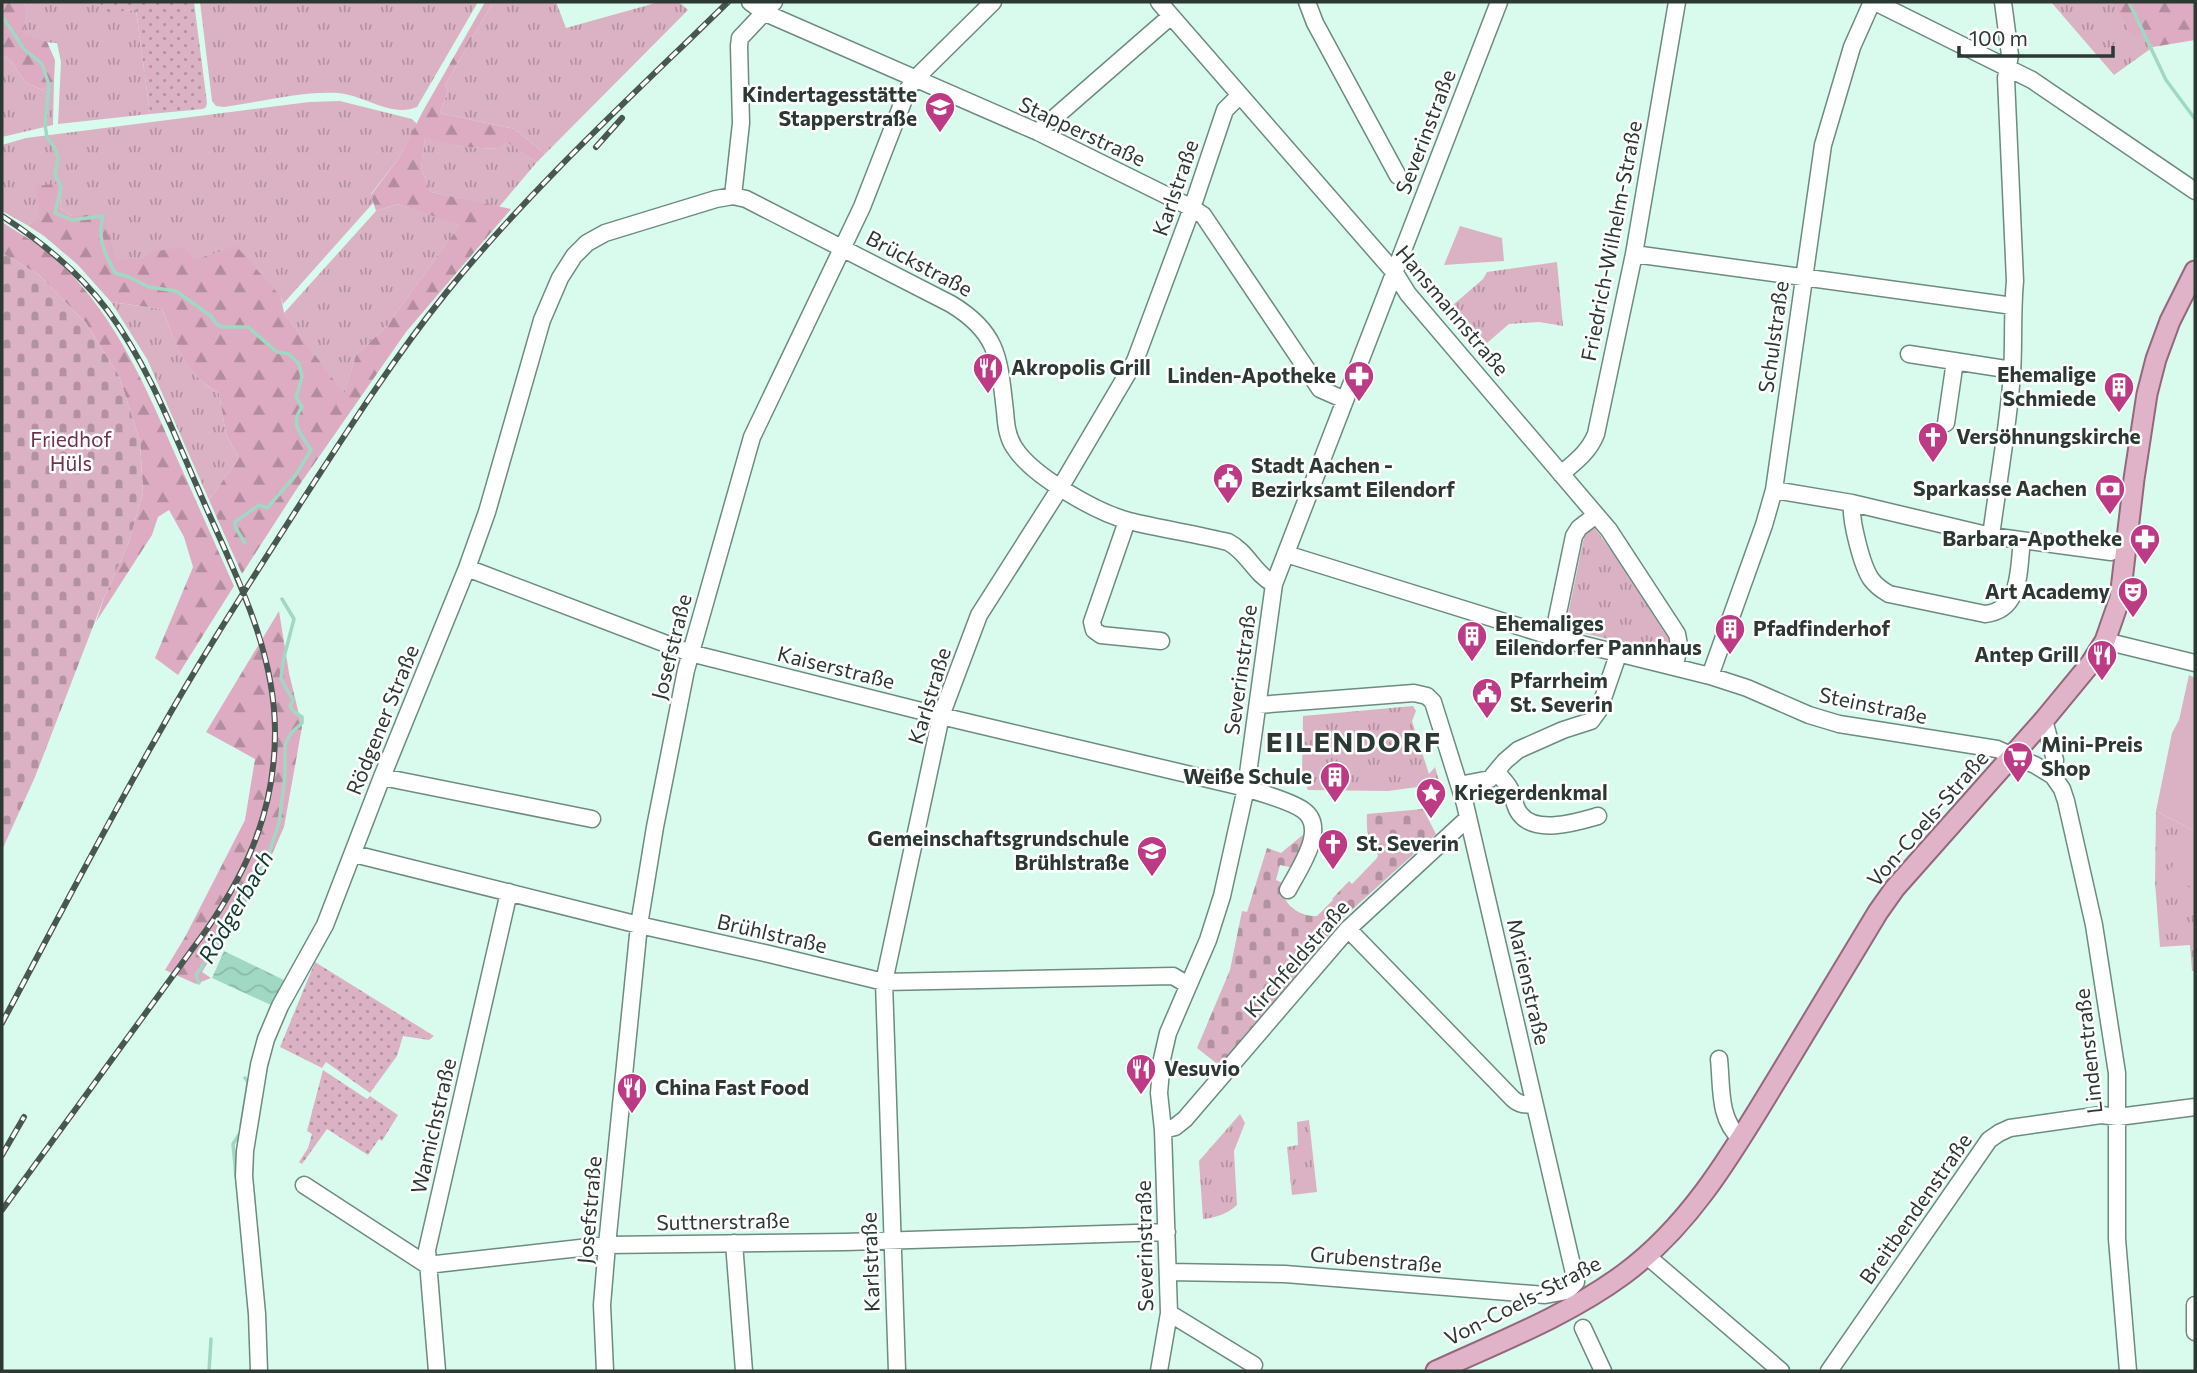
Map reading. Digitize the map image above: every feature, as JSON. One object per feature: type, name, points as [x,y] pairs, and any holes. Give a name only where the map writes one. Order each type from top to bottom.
[{"type":"main road","name":"Von-Coels-Straße","points":[[1436,1371],[1543,1322],[1586,1299],[1623,1275],[1679,1226],[1741,1139],[1895,888],[2091,663],[2105,641],[2120,598],[2134,479],[2147,394],[2156,359],[2170,321],[2195,271]]},
{"type":"street","name":"Josefstraße","points":[[605,1371],[602,1305],[639,925],[654,827],[690,653],[752,437],[862,207],[908,89],[993,2]]},
{"type":"street","name":"Hansmannstraße","points":[[1159,2],[1395,273],[1408,294],[1619,544],[1677,634],[1679,645],[1675,666]]},
{"type":"street","points":[[1307,2],[1315,23],[1398,176]]},
{"type":"street","name":"Severinstraße","points":[[1159,1371],[1169,1313],[1163,1130],[1159,1093],[1162,1059],[1168,1033],[1208,940],[1222,895],[1245,788],[1274,584],[1499,2]]},
{"type":"street","name":"Friedrich-Wilhelm-Straße","points":[[1561,474],[1592,445],[1596,434],[1634,254],[1677,2]]},
{"type":"street","points":[[1874,2],[2032,80],[2195,191]]},
{"type":"street","name":"Schulstraße","points":[[1710,676],[1774,490],[1823,145],[1852,47],[1874,2]]},
{"type":"street","points":[[1991,536],[2012,370],[2015,281],[2007,66],[2010,55],[2003,2]]},
{"type":"street","name":"Stapperstraße","points":[[761,6],[915,79],[1038,132],[1203,215],[1320,389],[1345,400]]},
{"type":"street","points":[[733,196],[741,123],[740,38],[761,6]]},
{"type":"street","points":[[1038,132],[1171,16]]},
{"type":"street","name":"Karlstraße","points":[[897,1371],[884,982],[942,716],[979,615],[1060,488],[1135,361],[1192,208],[1224,110],[1239,96]]},
{"type":"street","name":"Brückstraße","points":[[733,196],[746,199],[969,315],[983,328],[998,360],[1007,430],[1013,445],[1030,466],[1060,488],[1098,509],[1128,521],[1228,542],[1242,552],[1264,579],[1274,584]]},
{"type":"street","name":"Rödgener Straße","points":[[259,1371],[257,1314],[244,1175],[245,1151],[266,1039],[280,1006],[325,925],[467,568],[487,512],[542,320],[560,278],[574,256],[587,243],[605,233],[733,196]]},
{"type":"street","points":[[1634,254],[2013,306]]},
{"type":"street","points":[[1909,354],[2012,370]]},
{"type":"street","points":[[1946,423],[1955,361]]},
{"type":"street","points":[[1774,490],[1852,503],[1991,536],[2110,552]]},
{"type":"street","points":[[1852,503],[1851,517],[1869,576],[1878,587],[1889,594],[1985,614],[1996,613],[2011,601],[2022,541]]},
{"type":"street","points":[[1553,637],[1574,537],[1579,528],[1596,515]]},
{"type":"street","points":[[1128,521],[1092,622],[1094,630],[1101,635],[1161,642]]},
{"type":"street","name":"Steinstraße","points":[[1286,554],[1553,637],[1710,676],[1839,724],[1997,749],[2013,755]]},
{"type":"street","name":"Kaiserstraße","points":[[467,568],[690,653],[1245,788],[1294,806],[1310,817],[1314,838],[1288,890]]},
{"type":"street","points":[[2105,641],[2195,663]]},
{"type":"street","points":[[1459,785],[1490,779],[1518,750],[1537,740],[1591,722],[1608,688],[1619,652]]},
{"type":"street","name":"Marienstraße","points":[[1258,705],[1414,693],[1427,696],[1437,711],[1468,818],[1576,1282]]},
{"type":"street","name":"Lindenstraße","points":[[2044,720],[2055,760],[2053,775],[2066,801],[2094,925],[2117,1073],[2117,1238],[2128,1371]]},
{"type":"street","points":[[2013,755],[2053,775]]},
{"type":"street","points":[[1496,772],[1509,788],[1520,815],[1531,823],[1549,825],[1598,816]]},
{"type":"street","points":[[382,778],[592,818]]},
{"type":"street","name":"Kirchfeldstraße","points":[[1163,1130],[1175,1127],[1185,1119],[1348,929],[1468,818]]},
{"type":"street","name":"Brühlstraße","points":[[354,854],[639,925],[884,982],[1173,976],[1188,985]]},
{"type":"street","name":"Wamichstraße","points":[[437,1371],[427,1250],[509,892]]},
{"type":"street","points":[[1348,929],[1513,1099],[1525,1105],[1534,1104]]},
{"type":"street","points":[[1719,1059],[1725,1119],[1732,1132],[1741,1139]]},
{"type":"street","name":"Breitbendenstraße","points":[[1829,1371],[1989,1140],[1998,1133],[2010,1128],[2101,1115],[2118,1117],[2195,1107]]},
{"type":"street","points":[[303,1185],[427,1265]]},
{"type":"street","name":"Suttnerstraße","points":[[427,1265],[607,1245],[1167,1232]]},
{"type":"street","points":[[734,1243],[744,1371]]},
{"type":"street","points":[[1647,1256],[1781,1371]]},
{"type":"street","name":"Grubenstraße","points":[[1168,1272],[1285,1274],[1545,1295],[1567,1291],[1576,1282]]},
{"type":"street","points":[[2195,1305],[2195,1332]]},
{"type":"street","points":[[1169,1313],[1254,1365]]},
{"type":"street","points":[[1583,1328],[1603,1371]]},
{"type":"green space","points":[[2,2],[23,2],[27,8],[23,34],[47,42],[55,60],[54,81],[42,90],[25,82],[12,62],[2,54]]},
{"type":"green space","points":[[23,2],[101,2],[99,12],[136,10],[150,114],[58,124],[61,62],[57,43],[40,42],[22,34],[27,8]]},
{"type":"green space","points":[[101,2],[194,2],[206,107],[150,114],[136,10],[98,13]]},
{"type":"green space","points":[[200,2],[478,2],[417,107],[397,110],[338,93],[216,106],[212,101]]},
{"type":"green space","points":[[485,2],[493,2],[445,85],[448,90],[440,113],[515,129],[545,154],[537,162],[507,142],[499,149],[463,147],[425,138],[421,168],[431,192],[511,209],[406,332],[298,487],[242,574],[209,500],[239,458],[226,434],[219,393],[197,377],[183,357],[162,309],[111,302],[78,265],[27,225],[40,218],[36,186],[62,183],[60,208],[72,216],[103,214],[116,260],[144,259],[151,252],[183,247],[194,260],[236,246],[281,297],[284,313],[344,394],[356,355],[386,327],[460,225],[398,204],[376,211],[371,195],[399,158]]},
{"type":"green space","points":[[493,2],[556,2],[566,28],[659,2],[679,2],[688,10],[545,154],[515,129],[440,113],[448,90],[445,85]]},
{"type":"green space","points":[[2051,2],[2113,2],[2153,47],[2114,75]]},
{"type":"green space","points":[[2113,2],[2195,2],[2195,40],[2153,47],[2144,34],[2132,35]]},
{"type":"green space","points":[[2,54],[12,62],[25,82],[42,90],[54,81],[53,125],[2,137]]},
{"type":"green space","points":[[340,101],[412,119],[417,124],[399,158],[371,194],[374,202],[283,304],[281,297],[194,260],[116,260],[72,216],[60,208],[62,183],[41,218],[27,225],[2,211],[2,145],[26,138],[309,102]]},
{"type":"green space","points":[[425,137],[463,147],[499,149],[507,141],[537,162],[499,207],[431,192],[421,168]]},
{"type":"green space","points":[[398,204],[461,224],[386,327],[356,355],[344,395],[284,313],[376,211]]},
{"type":"green space","points":[[2,222],[34,242],[59,263],[101,311],[118,337],[149,395],[234,586],[178,675],[155,658],[193,567],[184,537],[169,510],[158,517],[152,535],[96,622],[129,542],[143,493],[140,441],[119,376],[86,323],[39,275],[2,253]]},
{"type":"green space","points":[[1460,226],[1502,238],[1504,261],[1444,265]]},
{"type":"green space","name":"Friedhof Hüls","points":[[2,253],[39,275],[86,323],[119,376],[140,441],[143,493],[129,542],[104,598],[35,777],[2,850]]},
{"type":"green space","points":[[1557,262],[1563,326],[1539,322],[1509,324],[1487,343],[1453,305],[1483,279],[1487,272]]},
{"type":"green space","points":[[111,302],[162,309],[177,346],[190,368],[219,393],[226,434],[239,458],[209,500],[147,359]]},
{"type":"green space","points":[[1593,526],[1669,639],[1665,652],[1565,629],[1585,532]]},
{"type":"green space","points":[[279,611],[289,673],[302,727],[284,827],[262,877],[202,972],[211,978],[196,984],[165,970],[185,937],[245,820],[255,759],[206,732]]},
{"type":"green space","points":[[2189,675],[2195,678],[2195,831],[2156,811],[2172,733],[2179,720]]},
{"type":"green space","points":[[1413,706],[1416,711],[1412,721],[1429,774],[1435,767],[1440,784],[1388,791],[1308,790],[1302,774],[1303,716]]},
{"type":"green space","points":[[1423,809],[1436,834],[1345,916],[1220,1066],[1197,1048],[1230,970],[1242,911],[1247,912],[1267,848],[1281,853],[1305,833],[1308,837],[1294,868],[1280,865],[1276,880],[1285,884],[1284,895],[1293,908],[1307,915],[1317,916],[1349,881],[1352,884],[1377,858],[1368,836],[1367,814]]},
{"type":"green space","points":[[2156,811],[2195,831],[2195,971],[2192,971],[2190,945],[2160,947],[2155,882]]},
{"type":"green space","points":[[2186,838],[2195,843],[2195,889],[2168,875]]},
{"type":"green space","points":[[315,962],[434,1036],[429,1040],[403,1036],[397,1056],[370,1093],[326,1062],[322,1068],[280,1047]]},
{"type":"green space","points":[[323,1070],[367,1099],[370,1096],[398,1115],[382,1141],[379,1139],[368,1155],[327,1129],[302,1164],[299,1162],[308,1148],[312,1134],[307,1131]]},
{"type":"green space","points":[[1240,1114],[1245,1123],[1234,1151],[1237,1205],[1222,1215],[1203,1219],[1199,1161]]},
{"type":"green space","points":[[1309,1120],[1317,1192],[1292,1195],[1287,1147],[1298,1145],[1297,1122]]},
{"type":"water","points":[[224,951],[288,982],[273,1006],[212,978]]},
{"type":"waterway","points":[[2129,2],[2166,80],[2195,119]]},
{"type":"waterway","name":"Rödgerbach","points":[[2,16],[24,49],[42,64],[49,85],[45,125],[47,137],[55,148],[58,159],[55,175],[61,187],[55,213],[72,220],[102,216],[102,243],[115,273],[149,287],[176,291],[212,317],[216,324],[222,327],[248,327],[277,352],[289,354],[299,364],[302,377],[296,397],[302,407],[296,424],[311,450],[295,476],[267,508],[259,505],[235,522],[235,527],[245,543]]},
{"type":"waterway","name":"Rödgerbach","points":[[199,983],[196,975],[236,916],[268,856],[279,823],[285,776],[285,745],[291,733],[302,723],[302,717],[290,706],[293,700],[281,679],[294,619],[282,599]]},
{"type":"waterway","name":"Rödgerbach","points":[[241,1126],[248,1082],[245,1078]]},
{"type":"waterway","name":"Rödgerbach","points":[[236,1176],[233,1144],[240,1133]]},
{"type":"waterway","name":"Rödgerbach","points":[[209,1371],[211,1339]]},
{"type":"railway","points":[[2,1023],[193,674],[389,369],[446,293],[512,216],[728,2]]},
{"type":"railway","points":[[596,147],[622,118]]},
{"type":"railway","points":[[2,216],[45,247],[85,283],[108,311],[147,375],[238,578],[260,638],[273,700],[275,732],[274,760],[265,812],[247,860],[222,906],[2,1210]]},
{"type":"railway","points":[[2,1155],[24,1117]]},
{"type":"place","name":"Kindertagesstätte Stapperstraße","points":[[940,134]]},
{"type":"place","name":"Akropolis Grill","points":[[988,395]]},
{"type":"place","name":"Linden-Apotheke","points":[[1359,403]]},
{"type":"place","name":"Ehemalige Schmiede","points":[[2119,414]]},
{"type":"place","name":"Versöhnungskirche","points":[[1933,464]]},
{"type":"place","name":"Stadt Aachen - Bezirksamt Eilendorf","points":[[1228,505]]},
{"type":"place","name":"Sparkasse Aachen","points":[[2110,516]]},
{"type":"place","name":"Barbara-Apotheke","points":[[2145,566]]},
{"type":"place","name":"Art Academy","points":[[2133,619]]},
{"type":"place","name":"Pfadfinderhof","points":[[1730,656]]},
{"type":"place","name":"Ehemaliges Eilendorfer Pannhaus","points":[[1472,663]]},
{"type":"place","name":"Antep Grill","points":[[2102,682]]},
{"type":"place","name":"Pfarrheim St. Severin","points":[[1487,720]]},
{"type":"place","name":"Mini-Preis Shop","points":[[2018,784]]},
{"type":"place","name":"Weiße Schule","points":[[1335,804]]},
{"type":"place","name":"Kriegerdenkmal","points":[[1431,820]]},
{"type":"place","name":"St. Severin","points":[[1333,871]]},
{"type":"place","name":"Gemeinschaftsgrundschule Brühlstraße","points":[[1152,878]]},
{"type":"place","name":"Vesuvio","points":[[1141,1096]]},
{"type":"place","name":"China Fast Food","points":[[632,1115]]},
{"type":"district","name":"EILENDORF","points":[[1354,742]]}]
